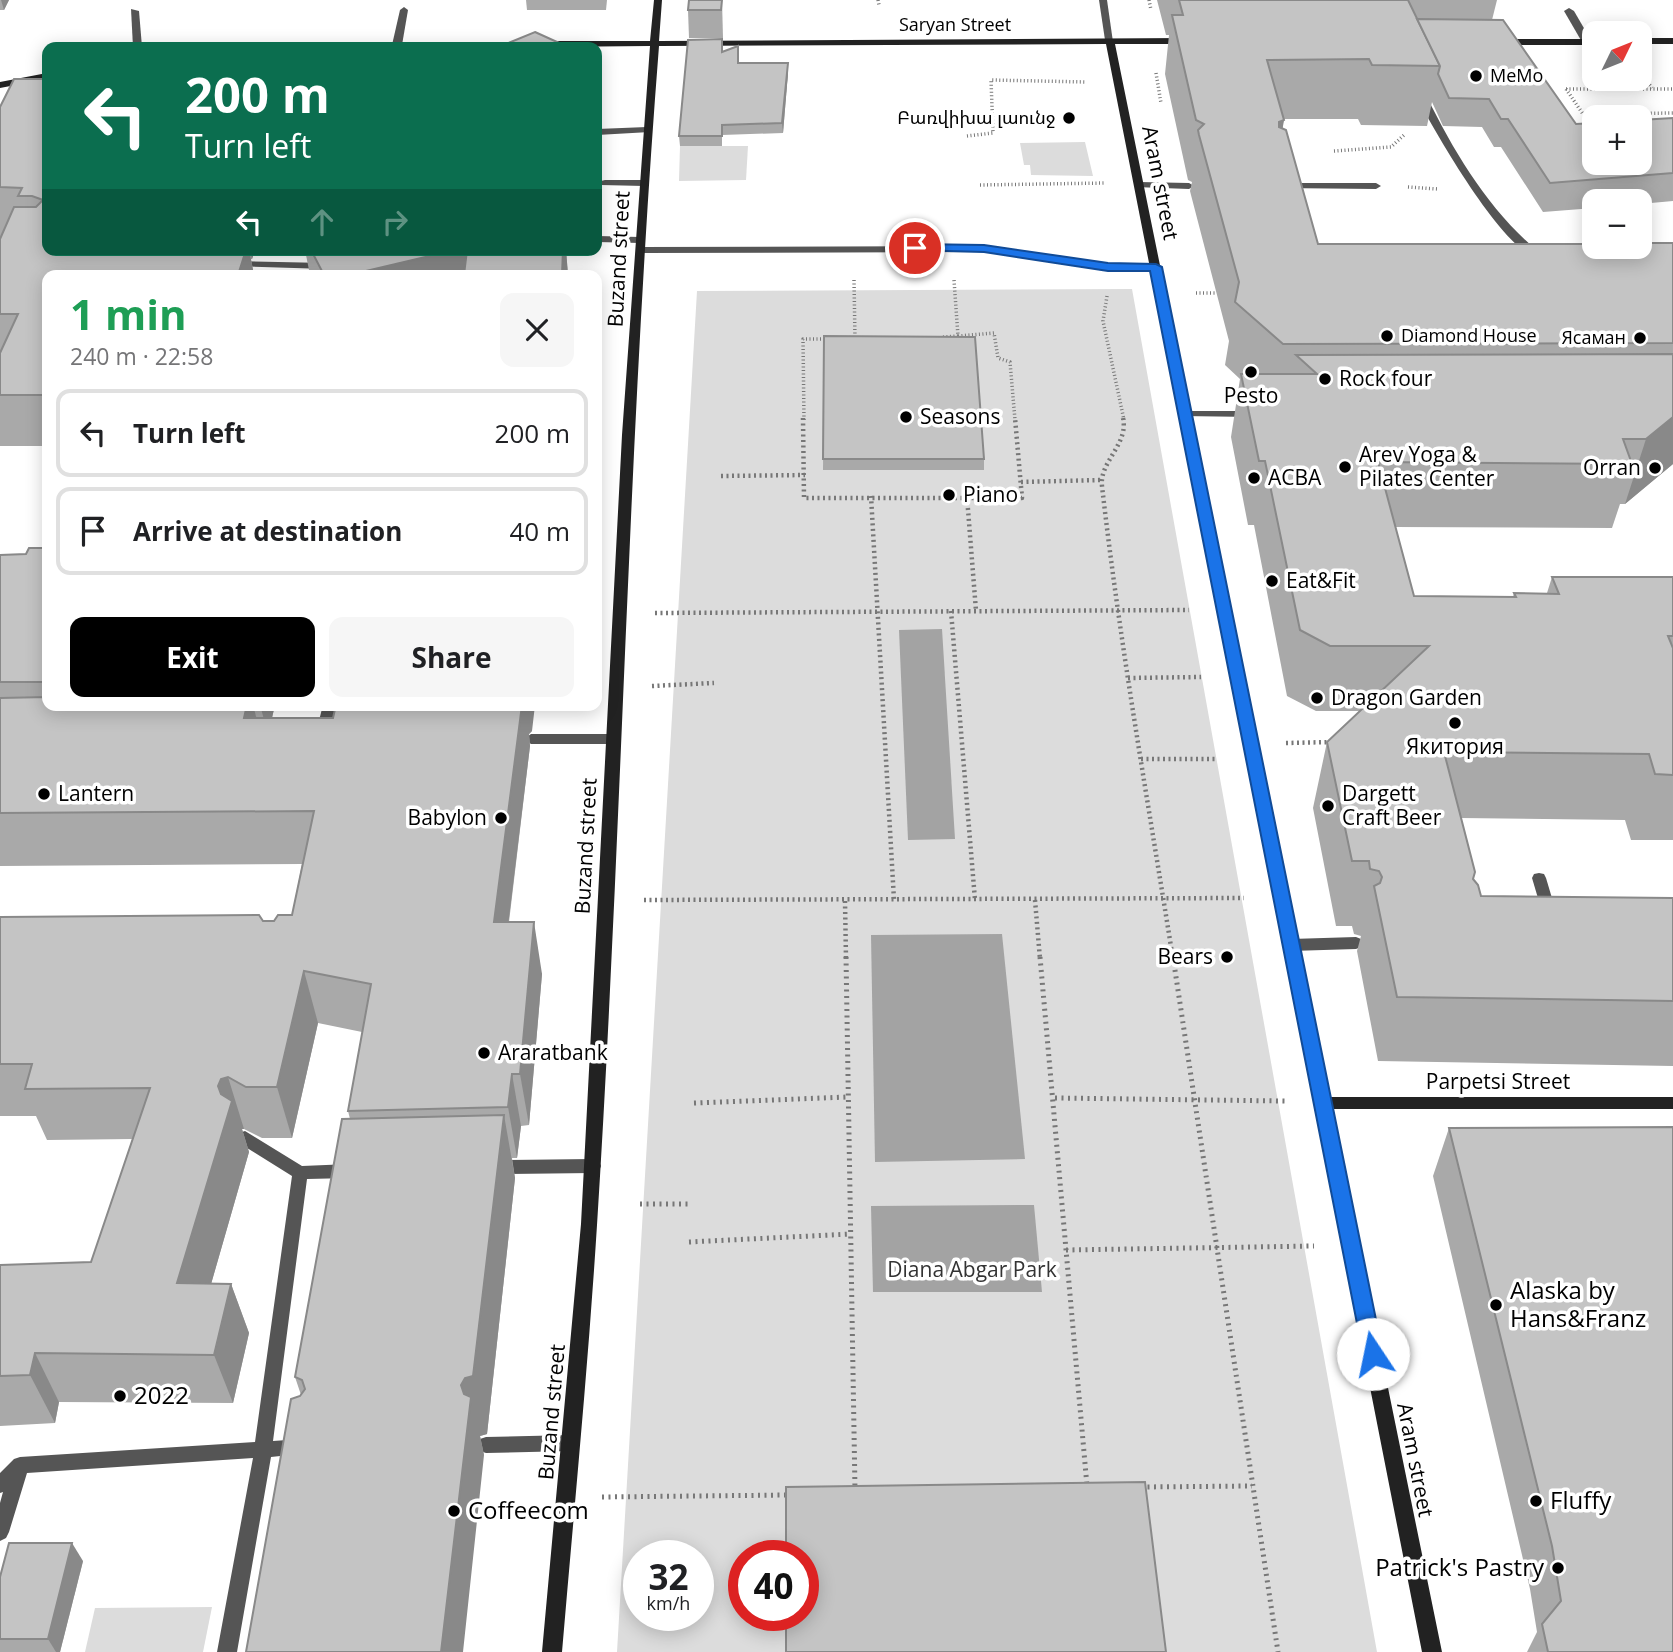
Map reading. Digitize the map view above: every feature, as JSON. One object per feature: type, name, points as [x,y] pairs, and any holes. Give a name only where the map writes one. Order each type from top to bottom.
[{"type":"street","name":"Buzand street","points":[[552,1652],[593,1166],[612,738],[644,183],[658,0]]},
{"type":"street","points":[[1103,0],[1110,40]]},
{"type":"street","points":[[398,42],[404,10]]},
{"type":"street","points":[[134,11],[137,42]]},
{"type":"street","points":[[1569,11],[1582,30]]},
{"type":"street","name":"Aram street","points":[[1110,40],[1433,1652]]},
{"type":"street","name":"Saryan Street","points":[[602,43],[1203,41]]},
{"type":"street","points":[[1652,41],[1673,41]]},
{"type":"street","points":[[1492,42],[1582,42]]},
{"type":"street","points":[[0,85],[42,77]]},
{"type":"street","points":[[1418,87],[1437,130],[1517,242],[1535,255],[1545,257]]},
{"type":"street","points":[[602,132],[648,130]]},
{"type":"street","points":[[605,183],[644,183]]},
{"type":"street","points":[[1139,186],[1189,186]]},
{"type":"street","points":[[1276,186],[1376,186]]},
{"type":"street","points":[[602,240],[641,245],[984,249],[1108,267],[1156,267]]},
{"type":"street","points":[[233,264],[328,266],[339,263]]},
{"type":"street","points":[[1185,414],[1274,414]]},
{"type":"street","points":[[320,740],[328,711]]},
{"type":"street","points":[[531,739],[612,738]]},
{"type":"street","points":[[1539,878],[1555,931]]},
{"type":"street","points":[[1291,945],[1356,943]]},
{"type":"street","name":"Parpetsi Street","points":[[1323,1103],[1673,1103]]},
{"type":"street","points":[[245,1138],[300,1173],[369,1171]]},
{"type":"street","points":[[478,1167],[593,1166]]},
{"type":"street","points":[[227,1652],[263,1451],[300,1173]]},
{"type":"street","points":[[486,1445],[571,1443]]},
{"type":"street","points":[[0,1485],[20,1465],[313,1446]]},
{"type":"street","points":[[0,1532],[20,1465]]},
{"type":"path","points":[[1154,65],[1161,103]]},
{"type":"path","points":[[967,135],[993,133],[991,80],[1089,82]]},
{"type":"path","points":[[1582,89],[1566,89],[1583,114],[1673,114]]},
{"type":"path","points":[[1652,89],[1673,89]]},
{"type":"path","points":[[1329,151],[1391,147],[1429,111]]},
{"type":"path","points":[[980,185],[1112,183]]},
{"type":"path","points":[[1376,186],[1480,190]]},
{"type":"path","points":[[853,248],[855,338]]},
{"type":"path","points":[[953,274],[958,336]]},
{"type":"path","points":[[1107,293],[1103,321],[1126,430],[1101,480],[1116,611],[1196,1098],[1278,1652]]},
{"type":"path","points":[[868,338],[803,339],[804,498],[1022,498],[1010,362],[998,358],[993,333],[933,337]]},
{"type":"path","points":[[721,476],[805,475]]},
{"type":"path","points":[[1021,482],[1101,480]]},
{"type":"path","points":[[871,496],[894,901]]},
{"type":"path","points":[[967,497],[976,611]]},
{"type":"path","points":[[620,613],[1224,610]]},
{"type":"path","points":[[950,611],[975,900]]},
{"type":"path","points":[[1128,677],[1237,677]]},
{"type":"path","points":[[615,688],[714,683]]},
{"type":"path","points":[[1283,743],[1340,743]]},
{"type":"path","points":[[1141,759],[1254,759]]},
{"type":"path","points":[[605,899],[1035,901],[1282,898]]},
{"type":"path","points":[[845,901],[855,1494]]},
{"type":"path","points":[[1035,901],[1055,1098],[1087,1487]]},
{"type":"path","points":[[694,1103],[848,1097]]},
{"type":"path","points":[[1055,1098],[1196,1098],[1323,1103]]},
{"type":"path","points":[[640,1204],[689,1204]]},
{"type":"path","points":[[689,1242],[850,1234]]},
{"type":"path","points":[[1066,1250],[1351,1246]]},
{"type":"path","points":[[1128,1487],[1252,1486]]},
{"type":"path","points":[[1074,1487],[1101,1487]]},
{"type":"path","points":[[842,1494],[867,1493]]},
{"type":"path","points":[[566,1497],[802,1494]]},
{"type":"green space","points":[[1085,142],[1093,176],[1031,175],[1030,165],[1024,165],[1020,143]]},
{"type":"green space","points":[[680,146],[748,146],[746,180],[679,181]]},
{"type":"green space","name":"Diana Abgar Park","points":[[1132,289],[1377,1652],[617,1652],[623,1550],[623,1631],[714,1631],[714,1540],[624,1540],[697,291]]},
{"type":"green space","points":[[212,1607],[203,1652],[85,1652],[95,1608]]},
{"type":"shaded area","points":[[942,629],[955,839],[908,840],[899,630]]},
{"type":"shaded area","points":[[1002,934],[1025,1159],[875,1162],[871,935]]},
{"type":"shaded area","points":[[1034,1205],[1042,1292],[873,1292],[871,1206]]},
{"type":"building","points":[[689,0],[722,0],[721,10],[688,10]]},
{"type":"building","points":[[1179,0],[1408,0],[1440,66],[1372,65],[1369,59],[1267,60],[1284,120],[1279,122],[1279,127],[1286,130],[1318,244],[1582,244],[1582,259],[1652,259],[1652,243],[1673,243],[1673,343],[1283,344],[1235,302],[1239,282],[1199,135],[1198,130],[1204,124],[1196,120],[1172,15],[1183,15]]},
{"type":"building","points":[[1417,19],[1503,20],[1576,124],[1582,124],[1582,175],[1648,175],[1550,183],[1508,119],[1501,119],[1489,99],[1449,98],[1438,74],[1440,66]]},
{"type":"building","points":[[535,32],[557,42],[511,42]]},
{"type":"building","points":[[722,39],[722,52],[738,46],[738,63],[788,63],[782,123],[722,125],[722,136],[679,136],[688,40]]},
{"type":"building","points":[[14,79],[42,79],[42,200],[18,196],[22,188],[0,187],[0,107]]},
{"type":"building","points":[[1673,118],[1673,173],[1652,175],[1652,119]]},
{"type":"building","points":[[42,201],[42,256],[244,256],[240,270],[42,270],[42,395],[0,395],[0,353],[18,314],[0,314],[0,239],[14,207],[36,207]]},
{"type":"building","points":[[314,256],[430,256],[370,270],[321,270]]},
{"type":"building","points":[[466,256],[563,256],[562,270],[465,270]]},
{"type":"building","points":[[824,336],[975,337],[984,459],[823,459]]},
{"type":"building","points":[[1673,354],[1673,417],[1646,439],[1623,439],[1632,464],[1378,462],[1414,596],[1516,597],[1514,593],[1559,594],[1552,577],[1673,577],[1673,636],[1668,636],[1673,648],[1673,775],[1655,774],[1649,754],[1444,752],[1475,872],[1473,879],[1481,896],[1673,898],[1673,1001],[1397,997],[1374,886],[1380,883],[1382,877],[1379,871],[1370,869],[1369,861],[1352,861],[1327,742],[1429,646],[1330,646],[1300,630],[1265,461],[1259,461],[1241,374],[1317,374],[1296,355]]},
{"type":"building","points":[[29,548],[42,548],[42,682],[0,682],[0,555],[26,554]]},
{"type":"building","points":[[42,697],[42,711],[246,711],[244,718],[333,718],[335,711],[521,711],[494,922],[534,922],[520,1074],[512,1074],[508,1107],[348,1111],[371,984],[304,971],[277,1087],[246,1087],[228,1077],[221,1079],[218,1086],[221,1094],[232,1101],[177,1283],[231,1284],[214,1355],[35,1353],[30,1375],[0,1376],[0,1265],[91,1262],[150,1088],[25,1089],[32,1064],[0,1064],[0,917],[259,915],[263,921],[274,921],[278,915],[292,915],[314,811],[0,813],[0,698]]},
{"type":"building","points":[[504,1115],[473,1376],[465,1378],[461,1385],[464,1394],[471,1397],[441,1652],[246,1652],[291,1399],[300,1396],[305,1389],[302,1380],[295,1377],[342,1119]]},
{"type":"building","points":[[1673,1127],[1673,1652],[1548,1652],[1542,1624],[1561,1601],[1552,1546],[1449,1128]]},
{"type":"building","points":[[1145,1482],[1166,1652],[786,1652],[786,1631],[819,1631],[819,1540],[786,1540],[786,1487]]},
{"type":"building","points":[[9,1543],[72,1543],[48,1639],[0,1639],[0,1577]]},
{"type":"place","name":"MeMo","points":[[1476,76]]},
{"type":"place","name":"Բառվիխա լաունջ","points":[[1069,118]]},
{"type":"place","name":"Diamond House","points":[[1387,336]]},
{"type":"place","name":"Ясаман","points":[[1640,338]]},
{"type":"place","name":"Pesto","points":[[1251,372]]},
{"type":"place","name":"Rock four","points":[[1325,379]]},
{"type":"place","name":"Seasons","points":[[906,417]]},
{"type":"place","name":"Arev Yoga & Pilates Center","points":[[1345,467]]},
{"type":"place","name":"Orran","points":[[1655,468]]},
{"type":"place","name":"ACBA","points":[[1254,478]]},
{"type":"place","name":"Piano","points":[[949,495]]},
{"type":"place","name":"Eat&Fit","points":[[1272,581]]},
{"type":"place","name":"Dragon Garden","points":[[1317,698]]},
{"type":"place","name":"Якитория","points":[[1455,723]]},
{"type":"place","name":"Lantern","points":[[44,794]]},
{"type":"place","name":"Dargett Craft Beer","points":[[1328,806]]},
{"type":"place","name":"Babylon","points":[[501,818]]},
{"type":"place","name":"Bears","points":[[1227,957]]},
{"type":"place","name":"Araratbank","points":[[484,1053]]},
{"type":"place","name":"Alaska by Hans&Franz","points":[[1496,1305]]},
{"type":"place","name":"2022","points":[[120,1396]]},
{"type":"place","name":"Fluffy","points":[[1536,1501]]},
{"type":"place","name":"Coffeecom","points":[[454,1511]]},
{"type":"place","name":"Patrick's Pastry","points":[[1558,1568]]},
{"type":"route","points":[[915,248],[984,249],[1108,267],[1156,267],[1373,1354]]}]
